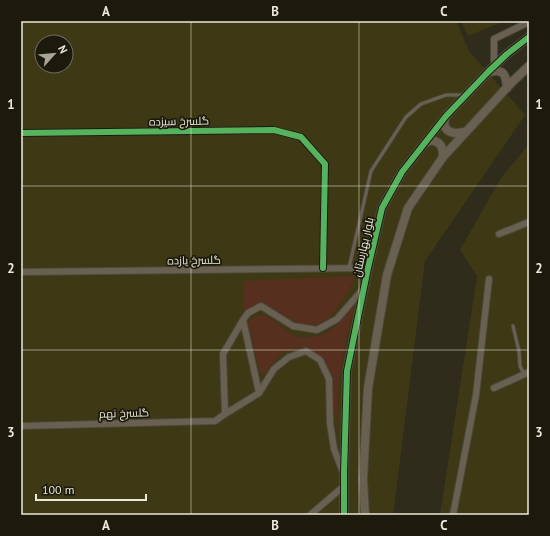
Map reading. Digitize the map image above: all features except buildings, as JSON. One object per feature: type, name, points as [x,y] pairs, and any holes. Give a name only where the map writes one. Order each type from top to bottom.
[{"type":"street","points":[[507,88],[504,73],[491,69],[494,39],[529,22]]},
{"type":"street","name":"بلوار بهارستان","points":[[344,515],[347,371],[382,208],[402,172],[446,116],[491,69],[507,54],[529,38]]},
{"type":"street","points":[[365,515],[364,479],[368,388],[387,275],[408,208],[443,157],[464,132],[529,66]]},
{"type":"street","points":[[446,116],[444,121],[445,127],[448,131],[453,134],[464,132]]},
{"type":"street","name":"گلسرخ سیزده","points":[[21,133],[274,130],[301,137],[324,164],[323,268]]},
{"type":"street","points":[[423,144],[432,140],[439,143],[443,148],[443,157]]},
{"type":"street","points":[[499,234],[529,222]]},
{"type":"street","name":"گلسرخ یازده","points":[[21,272],[368,268]]},
{"type":"street","points":[[453,515],[476,396],[489,279]]},
{"type":"street","points":[[225,414],[223,354],[248,313],[261,306],[293,326],[317,330],[337,319],[365,286]]},
{"type":"street","points":[[243,320],[259,393]]},
{"type":"street","points":[[259,393],[274,369],[289,356],[306,351],[320,360],[329,379],[330,423],[334,449],[344,473]]},
{"type":"street","points":[[494,388],[526,373]]},
{"type":"street","name":"گلسرخ نهم","points":[[21,426],[214,421],[259,393]]},
{"type":"street","points":[[310,515],[344,486]]},
{"type":"lane","points":[[349,268],[371,171],[406,117],[421,104],[446,95],[466,94]]},
{"type":"lane","points":[[21,133],[21,178]]},
{"type":"lane","points":[[513,326],[519,351],[520,366],[526,373]]},
{"type":"shaded area","points":[[21,21],[456,21],[469,51],[525,115],[425,261],[393,515],[21,515]]},
{"type":"shaded area","points":[[461,21],[504,21],[468,36]]},
{"type":"shaded area","points":[[529,144],[529,515],[440,515],[477,276],[460,250],[501,178]]},
{"type":"shaded area","points":[[356,276],[340,305],[333,314],[325,321],[317,325],[307,326],[295,322],[259,303],[243,311],[244,281]]},
{"type":"shaded area","points":[[356,302],[347,334],[338,389],[336,434],[332,378],[324,360],[309,349],[302,348],[283,352],[264,374],[260,374],[248,322],[261,315],[273,320],[298,337],[316,336],[330,331]]},
{"type":"cycle path","points":[[344,515],[347,371],[382,208],[402,172],[446,116],[488,72],[507,54],[529,37]]},
{"type":"cycle path","points":[[21,133],[274,130],[301,137],[325,164],[323,268]]}]
